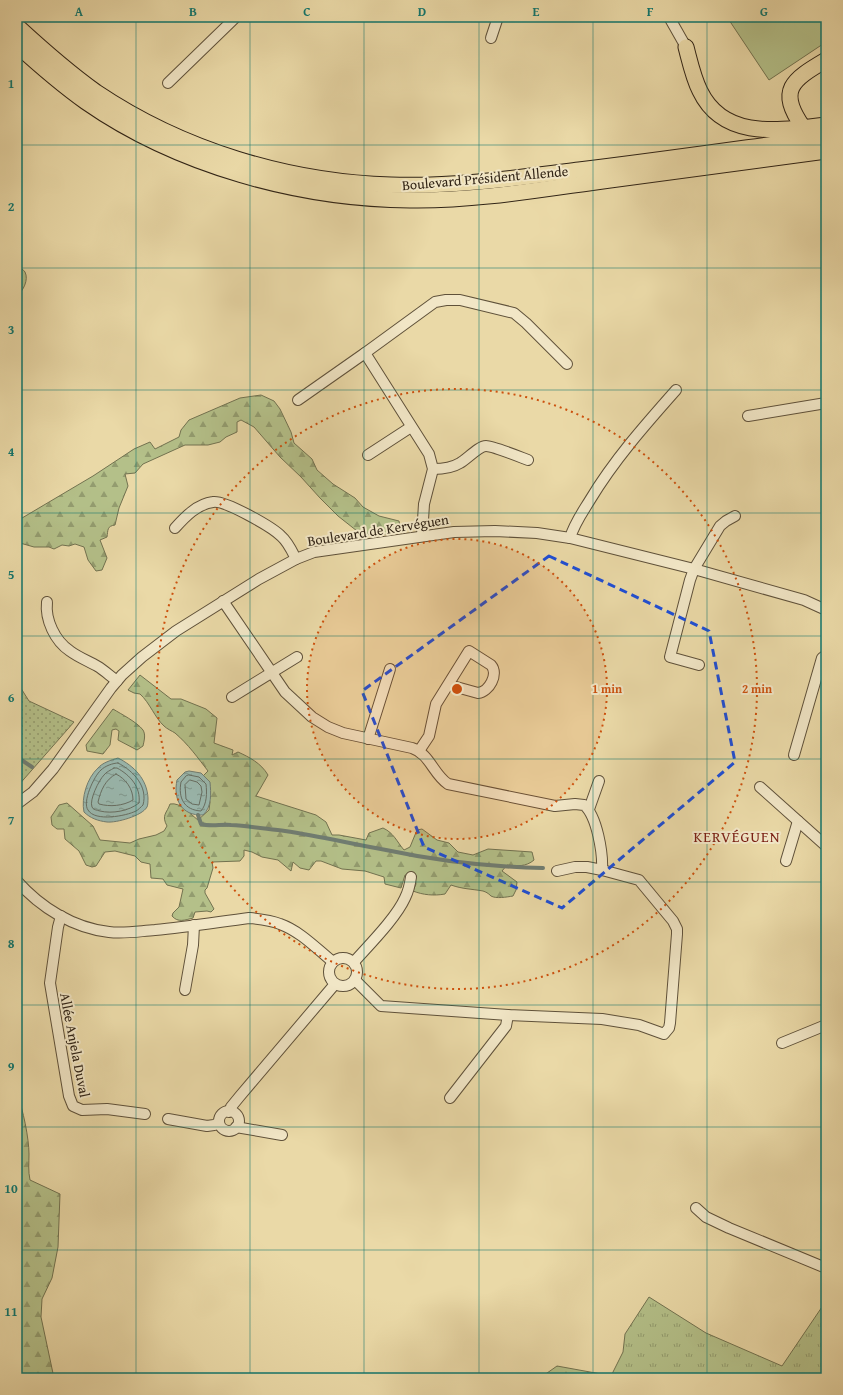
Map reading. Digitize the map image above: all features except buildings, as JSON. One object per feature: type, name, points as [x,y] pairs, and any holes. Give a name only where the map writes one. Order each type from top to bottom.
[{"type":"main road","name":"Boulevard Président Allende","points":[[17,26],[57,62],[96,91],[123,109],[160,128],[205,148],[227,155],[274,168],[326,179],[392,185],[448,184],[501,180],[826,137]]},
{"type":"main road","name":"Boulevard Président Allende","points":[[17,45],[43,69],[86,102],[129,128],[179,153],[219,168],[253,178],[294,188],[336,194],[410,200],[484,197],[826,151]]},
{"type":"main road","points":[[686,48],[700,92],[717,114],[734,123],[751,129],[769,130],[826,125]]},
{"type":"main road","points":[[803,127],[792,109],[790,97],[791,89],[800,76],[826,60]]},
{"type":"street","points":[[168,83],[236,17]]},
{"type":"street","points":[[491,38],[498,17]]},
{"type":"street","points":[[669,17],[686,48]]},
{"type":"street","points":[[298,400],[435,302],[446,300],[460,300],[514,313],[567,364]]},
{"type":"street","points":[[365,353],[429,454],[433,469],[424,504],[422,536]]},
{"type":"street","points":[[570,538],[588,503],[617,459],[676,390]]},
{"type":"street","points":[[748,416],[826,403]]},
{"type":"street","points":[[368,455],[411,427]]},
{"type":"street","points":[[433,469],[444,469],[454,466],[468,458],[480,448],[487,446],[528,460]]},
{"type":"street","points":[[175,528],[189,514],[201,506],[212,502],[223,503],[233,507],[281,535],[290,547],[296,559]]},
{"type":"street","points":[[699,665],[670,657],[694,569],[720,526],[735,516]]},
{"type":"street","name":"Boulevard de Kervéguen","points":[[17,804],[33,792],[53,769],[116,681],[130,667],[158,644],[264,576],[296,559],[322,551],[467,531],[537,533],[570,538],[694,569],[804,600],[826,610]]},
{"type":"street","points":[[223,601],[285,692],[304,711],[319,721],[343,733],[412,748],[419,751],[428,760],[442,779],[448,784],[555,806],[584,805],[589,809],[594,823],[601,851],[602,870]]},
{"type":"street","points":[[47,602],[47,616],[61,643],[70,651],[96,666],[116,681]]},
{"type":"street","points":[[419,751],[429,736],[436,704],[469,651],[494,668],[493,679],[486,690],[482,692],[449,685]]},
{"type":"street","points":[[794,755],[822,658],[826,655]]},
{"type":"street","points":[[232,697],[297,657]]},
{"type":"street","points":[[368,739],[390,669]]},
{"type":"street","points":[[589,809],[599,781]]},
{"type":"street","points":[[760,787],[826,846]]},
{"type":"street","points":[[786,861],[798,821]]},
{"type":"street","points":[[355,980],[381,1006],[508,1015],[579,1017],[639,1026],[664,1034],[668,1028],[672,1013],[677,934],[675,925],[670,916],[639,880],[587,867],[575,867],[557,871]]},
{"type":"street","points":[[354,962],[400,907],[407,893],[411,877]]},
{"type":"street","points":[[17,881],[39,902],[61,916],[89,928],[109,932],[133,932],[194,926],[249,918],[273,922],[288,927],[333,962]]},
{"type":"street","name":"Allée Anjela Duval","points":[[61,916],[50,983],[69,1096],[72,1104],[77,1109],[82,1110],[107,1109],[145,1114]]},
{"type":"street","points":[[185,990],[193,945],[194,926]]},
{"type":"street","points":[[343,958],[354,962],[358,973],[355,980],[348,986],[339,986],[335,984],[329,973],[329,969],[333,962],[343,958]]},
{"type":"street","points":[[229,1112],[240,1096],[335,984]]},
{"type":"street","points":[[450,1098],[506,1026],[508,1015]]},
{"type":"street","points":[[782,1043],[826,1025]]},
{"type":"street","points":[[219,1123],[221,1116],[225,1112],[234,1113],[238,1118],[238,1125],[236,1128]]},
{"type":"street","points":[[168,1119],[211,1126],[219,1123]]},
{"type":"street","points":[[219,1123],[225,1130],[231,1131],[236,1128],[282,1135]]},
{"type":"street","points":[[696,1208],[706,1217],[729,1228],[826,1268]]},
{"type":"highlighted area","points":[[549,556],[709,631],[735,762],[562,908],[424,847],[362,691]]},
{"type":"green space","points":[[727,17],[826,17],[826,42],[769,80]]},
{"type":"green space","points":[[18,266],[25,272],[26,282],[17,296]]},
{"type":"green space","points":[[261,395],[274,401],[280,409],[291,432],[294,443],[312,459],[317,470],[333,484],[355,498],[363,507],[379,516],[399,521],[400,526],[389,534],[365,535],[357,531],[338,516],[320,498],[280,457],[254,427],[241,420],[237,422],[237,432],[226,437],[220,442],[208,445],[185,445],[143,464],[135,473],[125,474],[128,486],[119,508],[115,525],[109,527],[107,537],[100,540],[107,558],[102,570],[96,571],[88,560],[84,547],[75,544],[69,546],[62,545],[54,549],[49,547],[34,547],[20,543],[17,545],[17,521],[93,476],[134,449],[150,442],[155,449],[179,437],[181,430],[189,420],[240,398]]},
{"type":"green space","points":[[140,675],[171,699],[181,699],[206,709],[217,718],[214,743],[233,750],[232,755],[238,752],[250,758],[262,767],[268,775],[256,796],[316,815],[326,822],[332,835],[366,840],[369,833],[383,828],[393,835],[404,850],[410,847],[417,830],[422,829],[437,840],[449,843],[458,852],[473,855],[488,849],[532,852],[534,860],[525,865],[507,865],[502,871],[517,882],[516,890],[513,896],[499,898],[493,897],[483,891],[451,885],[445,894],[433,895],[421,893],[413,891],[416,884],[415,877],[405,875],[401,888],[385,884],[384,877],[365,871],[342,869],[321,861],[316,861],[309,870],[300,868],[293,862],[291,871],[278,860],[262,857],[244,850],[244,856],[240,861],[212,862],[213,868],[205,893],[214,909],[211,912],[195,912],[193,918],[177,920],[172,916],[179,907],[183,889],[167,885],[163,879],[151,878],[150,864],[141,862],[135,856],[115,851],[105,852],[96,866],[92,867],[86,865],[79,851],[65,839],[64,829],[57,829],[52,825],[51,817],[59,805],[67,803],[93,826],[100,840],[130,843],[164,831],[167,826],[165,822],[165,814],[170,804],[182,807],[198,820],[209,810],[210,802],[205,790],[203,776],[208,771],[193,751],[175,733],[161,723],[140,694],[128,690]]},
{"type":"green space","points":[[17,682],[29,701],[74,722],[17,787]]},
{"type":"green space","points":[[113,709],[133,721],[143,730],[145,736],[143,746],[137,750],[118,740],[119,731],[116,729],[112,730],[110,745],[103,754],[87,751],[86,745]]},
{"type":"green space","points":[[17,1095],[27,1132],[30,1180],[60,1194],[58,1247],[52,1278],[42,1299],[41,1317],[54,1378],[17,1378]]},
{"type":"green space","points":[[649,1297],[706,1333],[782,1366],[826,1301],[826,1378],[610,1378],[623,1352],[625,1334]]},
{"type":"green space","points":[[557,1366],[612,1376],[610,1378],[540,1378]]},
{"type":"water","points":[[118,758],[124,761],[139,774],[147,791],[147,806],[135,816],[122,820],[107,822],[97,820],[84,812],[83,801],[86,788],[94,772],[100,766]]},
{"type":"water","points":[[189,771],[201,773],[210,782],[211,795],[208,808],[203,815],[189,813],[180,805],[176,794],[177,780],[185,772]]},
{"type":"waterway","points":[[17,757],[32,767]]},
{"type":"waterway","points":[[198,815],[201,824],[205,825],[238,825],[285,831],[406,854],[484,865],[543,868]]},
{"type":"district","name":"KERVÉGUEN","points":[[737,837]]}]
